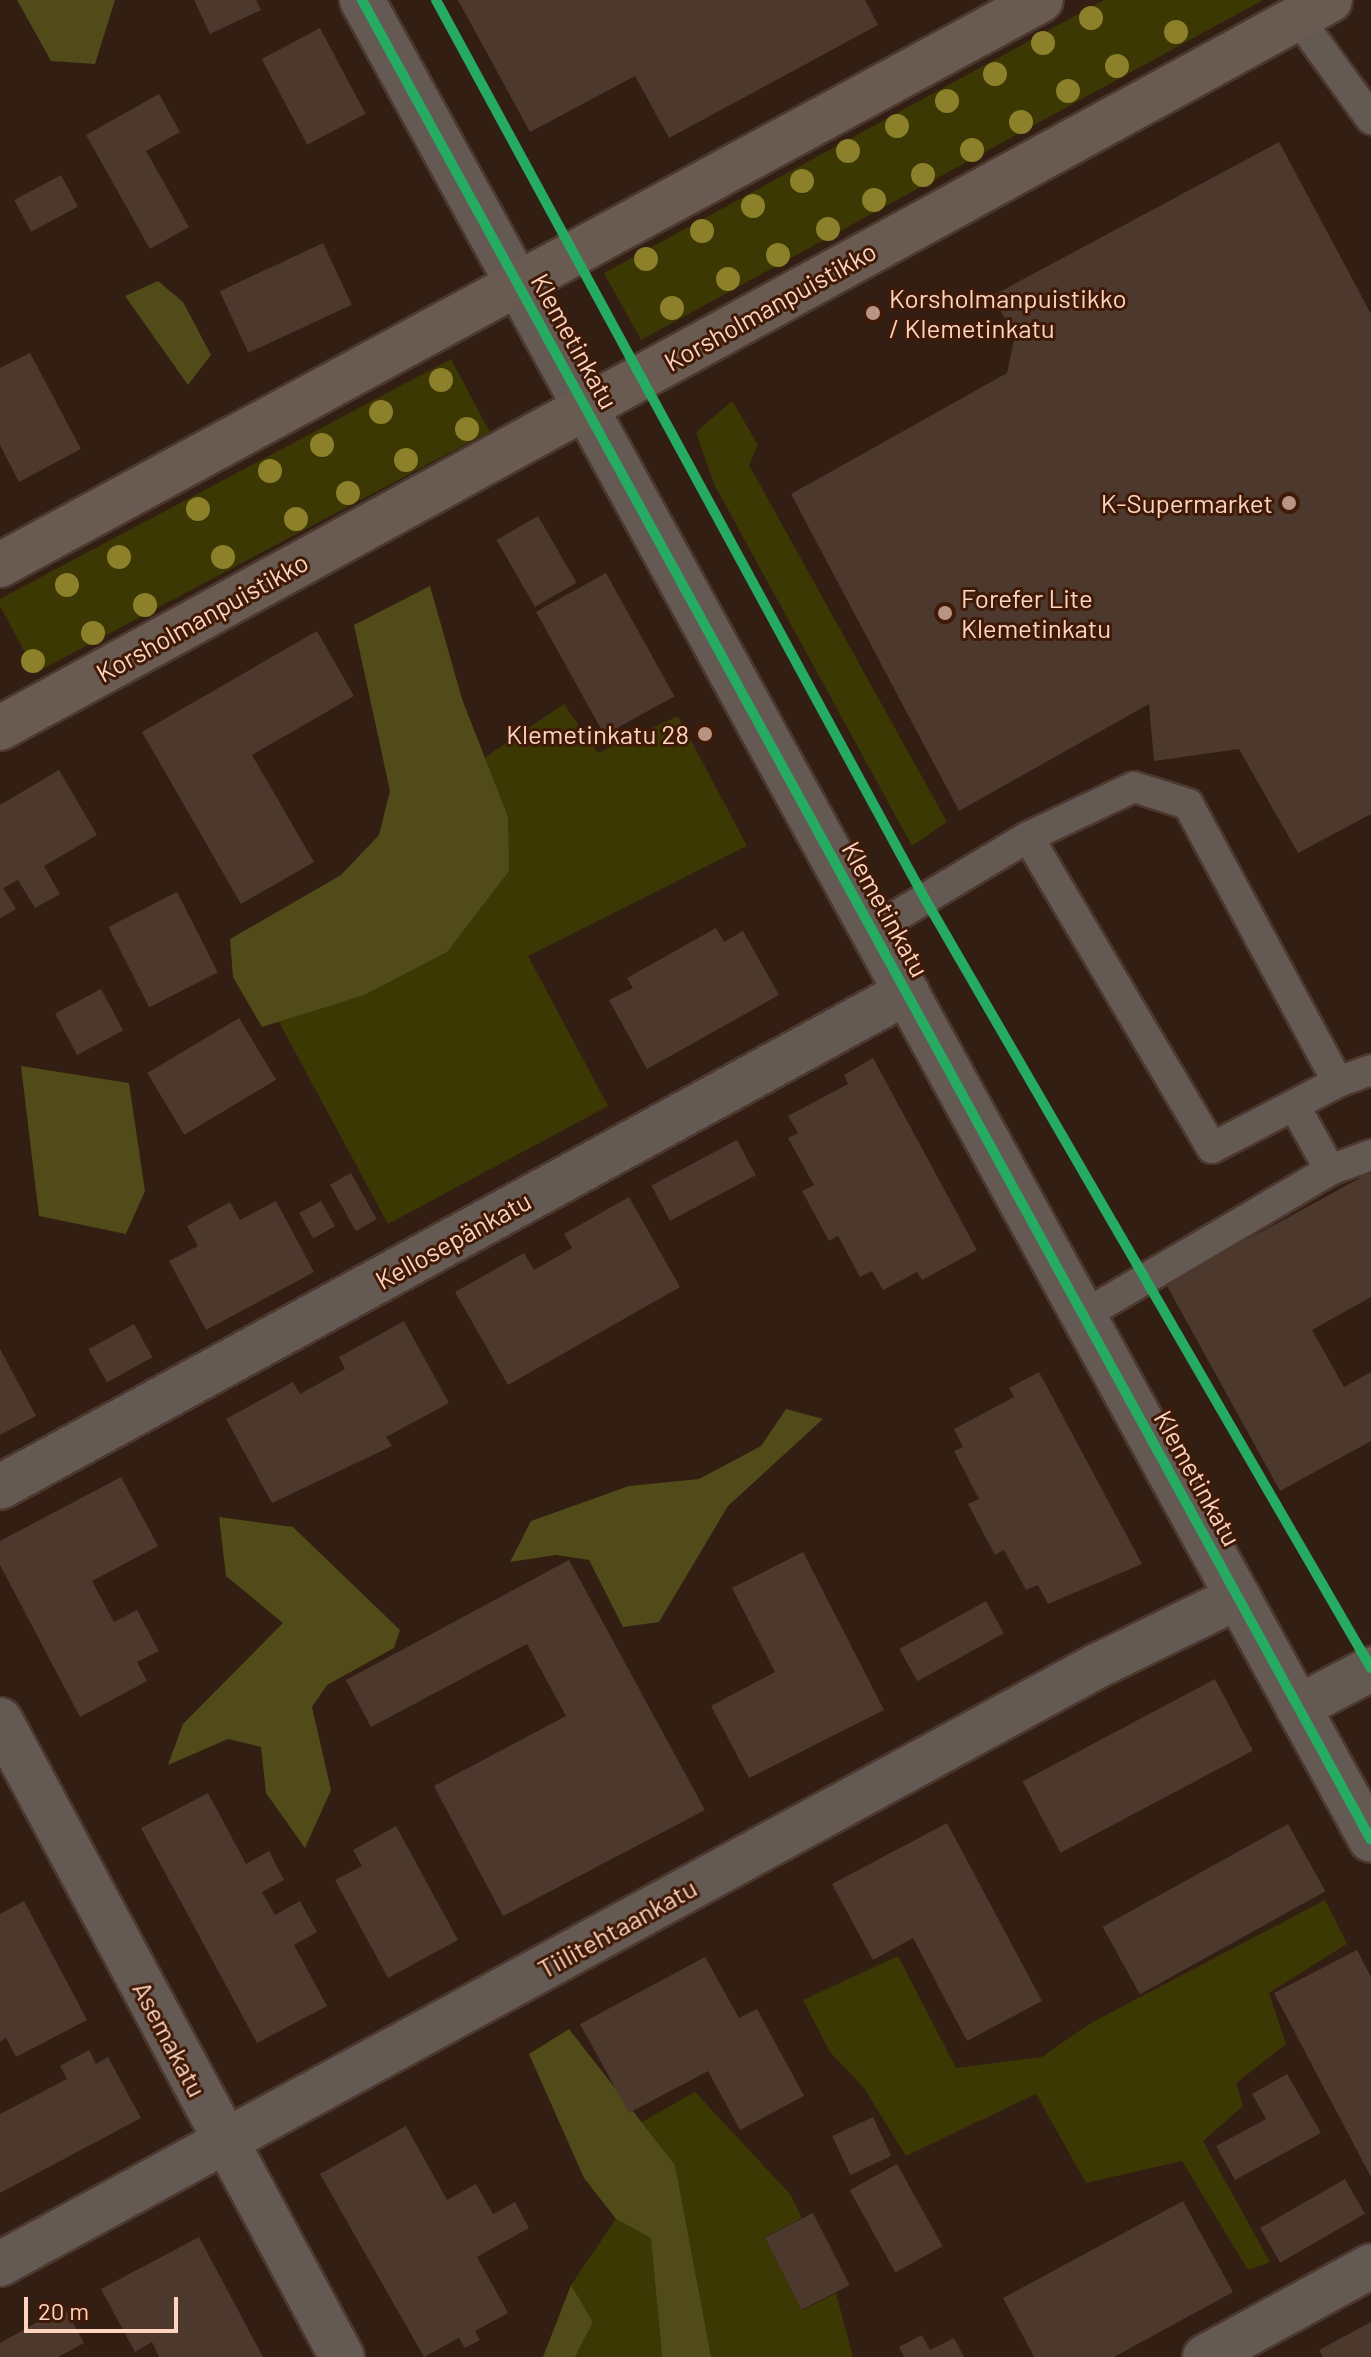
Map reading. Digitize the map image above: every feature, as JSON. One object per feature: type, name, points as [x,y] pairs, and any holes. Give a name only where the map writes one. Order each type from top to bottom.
[{"type":"main road","points":[[0,565],[1041,0]]},
{"type":"main road","name":"Korsholmanpuistikko","points":[[0,728],[1314,9]]},
{"type":"street","name":"Klemetinkatu","points":[[362,0],[1371,1840]]},
{"type":"street","name":"Kellosepänkatu","points":[[0,1487],[907,992]]},
{"type":"street","name":"Tiilitehtaankatu","points":[[0,2264],[1097,1666],[1238,1597]]},
{"type":"street","points":[[1298,1707],[1371,1669]]},
{"type":"street","name":"Asemakatu","points":[[0,1720],[342,2357]]},
{"type":"street","points":[[1205,2357],[1371,2266]]},
{"type":"lane","points":[[1314,9],[1369,112]]},
{"type":"lane","points":[[873,930],[1028,837],[1134,787],[1188,804],[1338,1082]]},
{"type":"lane","points":[[1028,837],[1212,1148],[1338,1082],[1371,1070]]},
{"type":"lane","points":[[1294,1105],[1330,1170]]},
{"type":"lane","points":[[1084,1315],[1330,1170],[1371,1155]]},
{"type":"shaded area","points":[[17,0],[115,0],[95,64],[51,61]]},
{"type":"shaded area","points":[[1104,0],[1263,0],[641,340],[604,273]]},
{"type":"shaded area","points":[[158,281],[183,302],[211,355],[188,385],[125,296]]},
{"type":"shaded area","points":[[451,359],[489,431],[36,673],[0,606],[0,599]]},
{"type":"shaded area","points":[[732,401],[758,445],[749,465],[947,822],[912,846],[714,484],[696,432]]},
{"type":"shaded area","points":[[430,586],[462,699],[508,817],[509,871],[447,952],[364,995],[262,1027],[233,977],[230,939],[341,875],[379,835],[390,791],[354,625]]},
{"type":"shaded area","points":[[564,704],[598,753],[678,716],[747,846],[528,956],[608,1106],[388,1224],[246,961],[484,758]]},
{"type":"shaded area","points":[[21,1066],[129,1083],[145,1191],[126,1234],[39,1216]]},
{"type":"shaded area","points":[[786,1409],[823,1419],[728,1506],[659,1622],[623,1627],[589,1560],[556,1555],[510,1562],[531,1521],[629,1486],[699,1479],[761,1446]]},
{"type":"shaded area","points":[[219,1517],[293,1527],[400,1630],[394,1648],[327,1685],[312,1707],[331,1790],[305,1848],[266,1793],[261,1747],[228,1739],[168,1765],[183,1724],[283,1623],[226,1576]]},
{"type":"shaded area","points":[[1325,1900],[1347,1944],[1269,1993],[1286,2044],[1236,2083],[1243,2106],[1203,2141],[1270,2262],[1248,2270],[1182,2161],[1086,2183],[1036,2094],[906,2156],[864,2088],[830,2052],[803,2000],[898,1956],[956,2068],[1042,2057],[1089,2024]]},
{"type":"shaded area","points":[[569,2029],[675,2165],[711,2357],[662,2357],[651,2238],[616,2219],[584,2178],[529,2054]]},
{"type":"shaded area","points":[[695,2092],[790,2194],[802,2218],[765,2237],[803,2310],[836,2293],[853,2357],[711,2357],[706,2348],[675,2165],[642,2122]]},
{"type":"shaded area","points":[[616,2219],[651,2238],[662,2357],[575,2357],[593,2322],[571,2285]]},
{"type":"shaded area","points":[[571,2285],[593,2322],[575,2357],[543,2357]]},
{"type":"building","points":[[194,0],[256,0],[261,10],[210,34]]},
{"type":"building","points":[[458,0],[865,0],[878,25],[669,138],[635,76],[530,132]]},
{"type":"building","points":[[320,28],[366,114],[307,145],[262,59]]},
{"type":"building","points":[[159,94],[180,132],[146,151],[189,227],[150,249],[86,135]]},
{"type":"building","points":[[1279,142],[1371,314],[1371,814],[1298,853],[1239,749],[1154,761],[1149,704],[959,811],[791,494],[1007,373],[1015,336],[992,296]]},
{"type":"building","points":[[61,175],[78,207],[31,232],[14,200]]},
{"type":"building","points":[[323,243],[352,305],[248,353],[220,291]]},
{"type":"building","points":[[30,353],[81,449],[19,482],[0,445],[0,368]]},
{"type":"building","points":[[538,516],[576,583],[535,607],[496,540]]},
{"type":"building","points":[[606,573],[674,696],[604,735],[536,612]]},
{"type":"building","points":[[317,631],[354,696],[252,755],[314,862],[241,904],[142,732]]},
{"type":"building","points":[[59,770],[97,835],[44,866],[60,894],[35,908],[18,880],[3,888],[16,909],[0,918],[0,805]]},
{"type":"building","points":[[177,892],[218,972],[149,1007],[108,927]]},
{"type":"building","points":[[716,928],[724,942],[743,931],[779,995],[647,1069],[609,1000],[633,988],[627,978]]},
{"type":"building","points":[[101,989],[123,1030],[77,1055],[55,1013]]},
{"type":"building","points":[[239,1018],[276,1080],[184,1135],[147,1073]]},
{"type":"building","points":[[873,1058],[977,1250],[922,1280],[917,1272],[883,1290],[872,1271],[860,1277],[838,1236],[829,1241],[802,1191],[814,1185],[788,1138],[798,1133],[788,1116],[848,1084],[844,1075]]},
{"type":"building","points":[[737,1140],[756,1175],[670,1221],[651,1186]]},
{"type":"building","points":[[1371,1172],[1371,1297],[1312,1330],[1344,1387],[1371,1372],[1371,1441],[1280,1491],[1166,1284]]},
{"type":"building","points":[[351,1173],[377,1219],[356,1231],[330,1185]]},
{"type":"building","points":[[629,1197],[680,1287],[508,1385],[455,1292],[524,1253],[534,1270],[572,1248],[564,1234]]},
{"type":"building","points":[[276,1201],[314,1272],[206,1330],[169,1261],[198,1246],[187,1226],[230,1202],[240,1220]]},
{"type":"building","points":[[321,1201],[335,1226],[313,1238],[299,1213]]},
{"type":"building","points":[[404,1321],[449,1403],[386,1437],[392,1446],[272,1503],[226,1419],[293,1382],[300,1394],[345,1369],[339,1357]]},
{"type":"building","points":[[134,1324],[152,1357],[107,1382],[89,1349]]},
{"type":"building","points":[[0,1349],[36,1416],[0,1435]]},
{"type":"building","points":[[1039,1372],[1142,1564],[1048,1604],[1038,1585],[1026,1590],[1004,1550],[995,1555],[968,1504],[979,1499],[954,1451],[963,1447],[954,1429],[1014,1397],[1009,1388]]},
{"type":"building","points":[[121,1477],[158,1546],[92,1581],[114,1622],[137,1610],[159,1651],[137,1662],[147,1681],[80,1717],[0,1565],[0,1541]]},
{"type":"building","points":[[803,1552],[884,1710],[749,1778],[711,1706],[775,1672],[732,1588]]},
{"type":"building","points":[[569,1560],[705,1810],[503,1916],[434,1786],[566,1716],[527,1644],[371,1727],[346,1680]]},
{"type":"building","points":[[986,1601],[1004,1633],[917,1681],[899,1649]]},
{"type":"building","points":[[1215,1679],[1253,1751],[1061,1853],[1023,1781]]},
{"type":"building","points":[[208,1793],[246,1864],[269,1851],[284,1880],[262,1892],[275,1915],[300,1901],[317,1932],[294,1945],[327,2006],[257,2043],[141,1828]]},
{"type":"building","points":[[947,1823],[1042,2001],[967,2041],[913,1938],[873,1960],[832,1884]]},
{"type":"building","points":[[1288,1824],[1325,1891],[1140,1994],[1103,1927]]},
{"type":"building","points":[[396,1826],[458,1940],[388,1978],[335,1880],[362,1866],[353,1850]]},
{"type":"building","points":[[24,1901],[87,2020],[16,2057],[6,2038],[0,2042],[0,1914]]},
{"type":"building","points":[[1357,1950],[1371,1977],[1371,2177],[1274,1993]]},
{"type":"building","points":[[705,1957],[739,2018],[757,2009],[804,2096],[740,2130],[708,2071],[629,2113],[580,2024]]},
{"type":"building","points":[[89,2050],[96,2064],[108,2057],[141,2118],[0,2193],[0,2114],[67,2079],[60,2066]]},
{"type":"building","points":[[1287,2074],[1321,2133],[1235,2180],[1216,2146],[1266,2119],[1252,2094]]},
{"type":"building","points":[[873,2117],[891,2156],[850,2175],[832,2136]]},
{"type":"building","points":[[406,2126],[447,2200],[476,2184],[493,2214],[515,2202],[529,2228],[477,2257],[508,2313],[475,2331],[480,2340],[465,2348],[459,2338],[424,2357],[320,2174]]},
{"type":"building","points":[[897,2164],[943,2246],[895,2272],[850,2190]]},
{"type":"building","points":[[1345,2179],[1365,2214],[1280,2263],[1260,2228]]},
{"type":"building","points":[[1183,2201],[1233,2292],[1114,2357],[1034,2357],[1003,2298]]},
{"type":"building","points":[[813,2213],[850,2285],[802,2310],[765,2238]]},
{"type":"building","points":[[199,2237],[263,2357],[159,2357],[152,2342],[135,2352],[101,2289]]},
{"type":"building","points":[[64,2307],[84,2343],[58,2357],[0,2357],[0,2343]]},
{"type":"building","points":[[1371,2322],[1371,2357],[1323,2357],[1319,2350]]},
{"type":"building","points":[[922,2335],[930,2350],[954,2338],[964,2357],[904,2357],[899,2347]]},
{"type":"cycle path","points":[[362,0],[1371,1840]]},
{"type":"cycle path","points":[[436,0],[925,899],[1371,1668]]},
{"type":"place","name":"Korsholmanpuistikko / Klemetinkatu","points":[[873,313]]},
{"type":"place","name":"K-Supermarket","points":[[1289,503]]},
{"type":"place","name":"Forefer Lite Klemetinkatu","points":[[945,613]]},
{"type":"place","name":"Klemetinkatu 28","points":[[705,734]]}]
